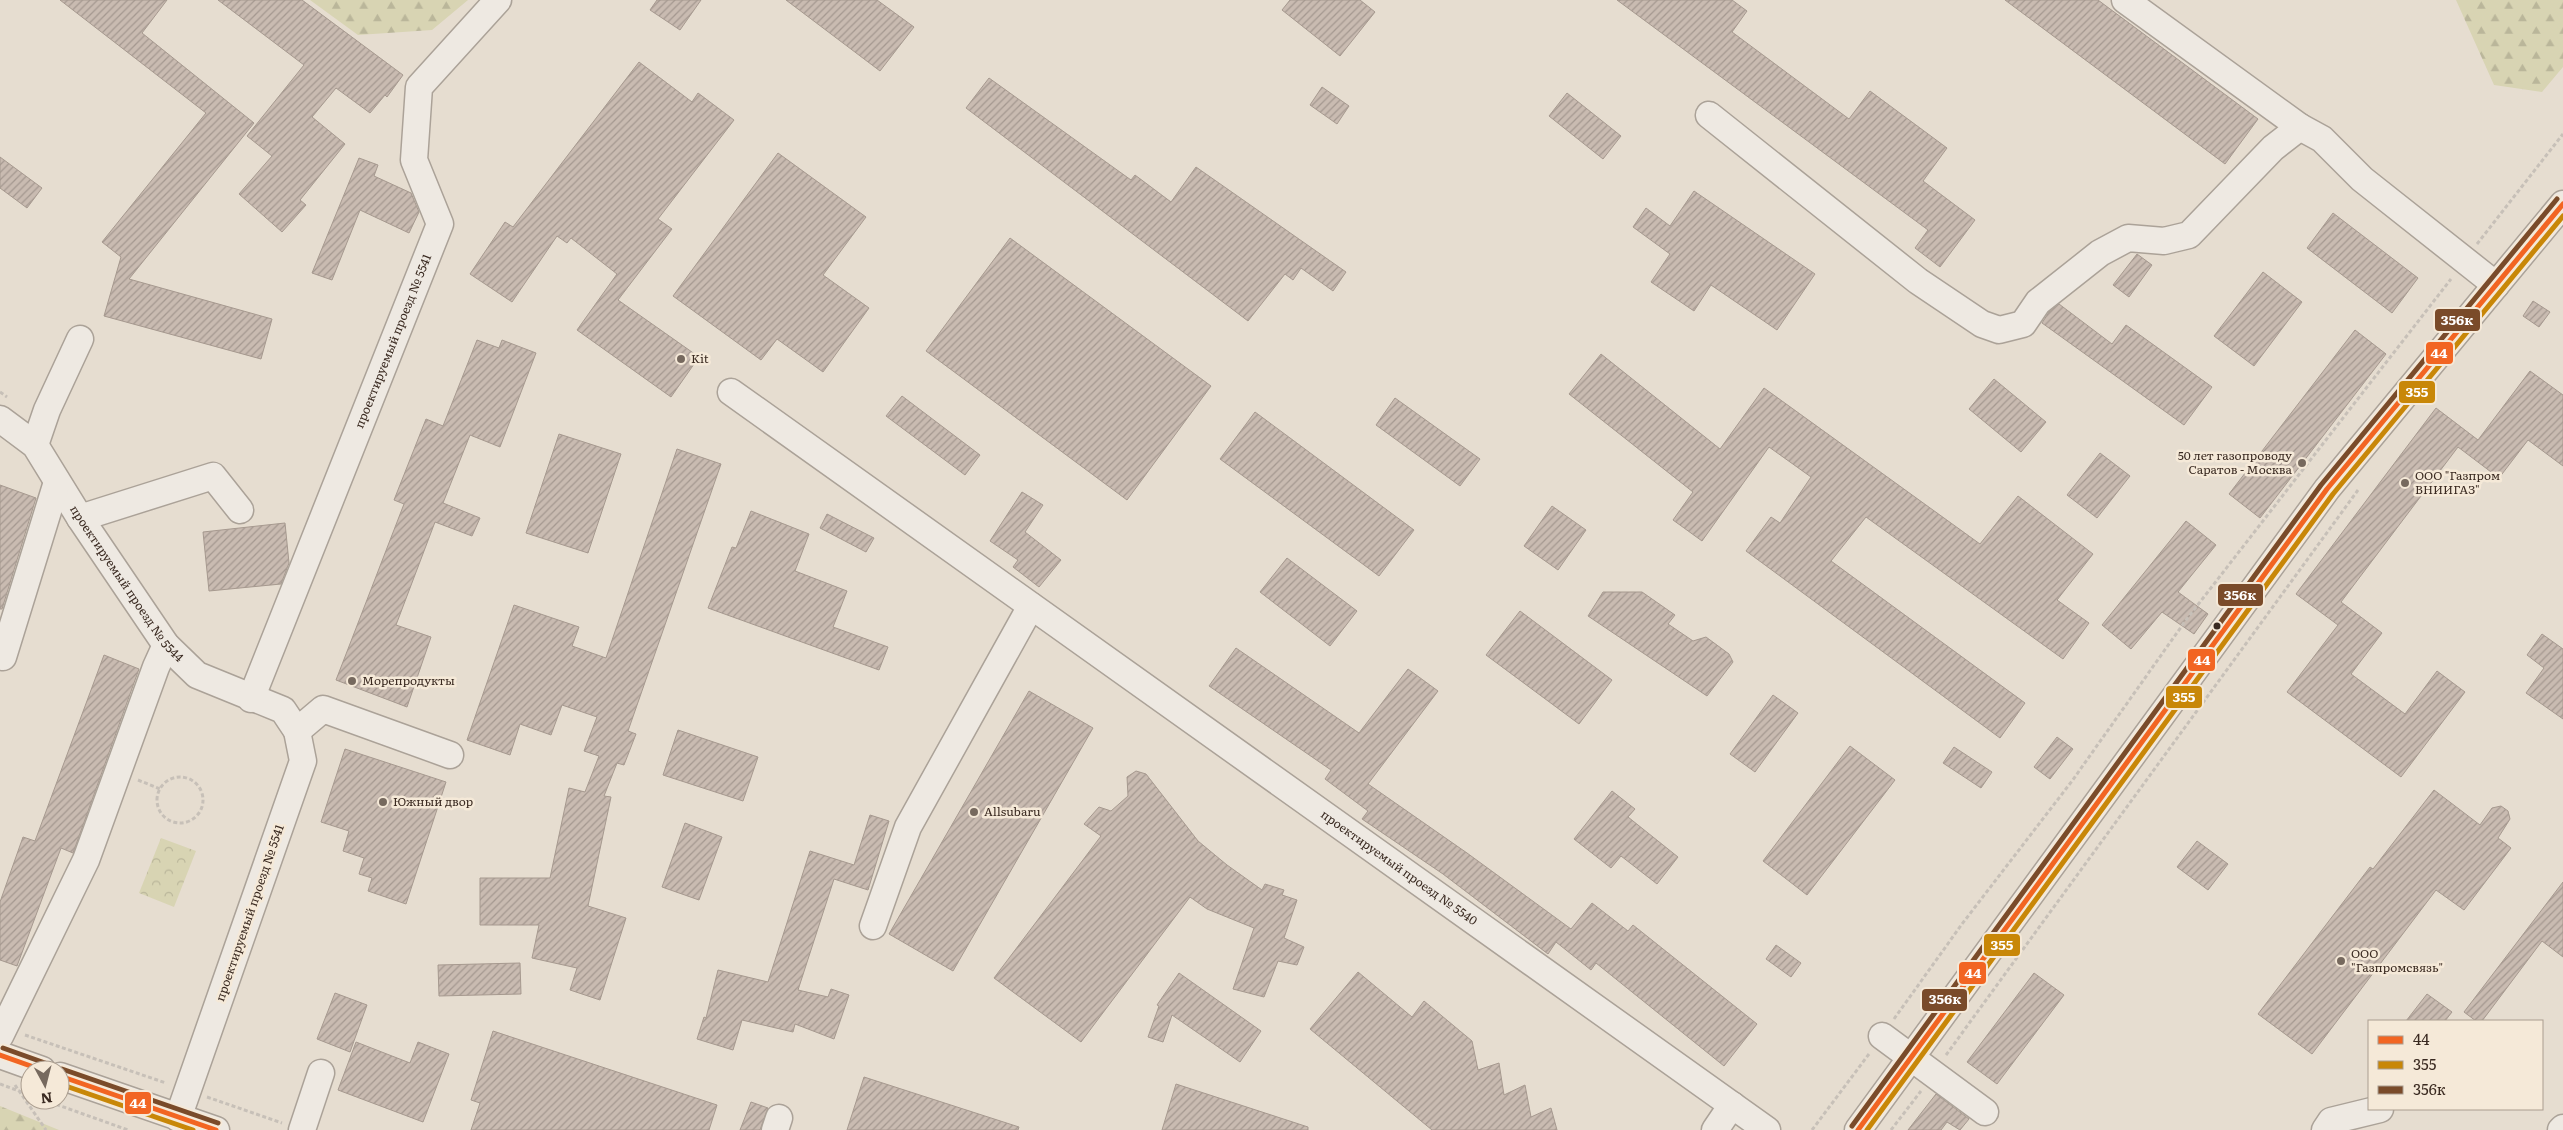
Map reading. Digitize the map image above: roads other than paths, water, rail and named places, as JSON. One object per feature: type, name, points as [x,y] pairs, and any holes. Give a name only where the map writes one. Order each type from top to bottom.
[{"type":"street","name":"проектируемый проезд № 5541","points":[[251,699],[440,224],[414,160],[419,87],[498,0]]},
{"type":"street","points":[[2125,0],[2300,127],[2322,139],[2362,179],[2496,285]]},
{"type":"street","points":[[1709,115],[1918,281],[1982,324],[1999,330],[2024,324],[2038,302],[2100,253],[2128,238],[2164,241],[2189,235],[2273,148],[2300,127]]},
{"type":"street","points":[[1858,1130],[2327,489],[2563,204]]},
{"type":"street","points":[[35,445],[47,410],[80,339]]},
{"type":"street","name":"проектируемый проезд № 5540","points":[[731,392],[1767,1130]]},
{"type":"street","name":"проектируемый проезд № 5544","points":[[0,419],[35,445],[80,518],[166,645],[197,675],[251,699],[290,721]]},
{"type":"street","points":[[80,518],[213,476],[240,510]]},
{"type":"street","points":[[3,657],[57,482]]},
{"type":"street","points":[[873,926],[908,827],[1031,606]]},
{"type":"street","points":[[2,1032],[86,860],[166,645]]},
{"type":"street","points":[[290,721],[323,709],[450,755]]},
{"type":"street","name":"проектируемый проезд № 5541","points":[[178,1118],[176,1087],[303,761],[290,721]]},
{"type":"street","points":[[1882,1036],[1984,1112]]},
{"type":"street","points":[[5,1066],[20,1068]]},
{"type":"street","points":[[297,1128],[321,1073]]},
{"type":"street","points":[[70,1080],[216,1130]]},
{"type":"street","points":[[1715,1130],[1732,1105]]},
{"type":"street","points":[[2325,1130],[2331,1121],[2376,1110]]},
{"type":"place","name":"Kit","points":[[681,359]]},
{"type":"place","name":"50 лет газопроводу Саратов - Москва","points":[[2302,463]]},
{"type":"place","name":"ООО \"Газпром ВНИИГАЗ\"","points":[[2405,483]]},
{"type":"place","name":"Морепродукты","points":[[352,681]]},
{"type":"place","name":"Южный двор","points":[[383,802]]},
{"type":"place","name":"Allsubaru","points":[[974,812]]},
{"type":"place","name":"ООО \"Газпромсвязь\"","points":[[2341,961]]}]
